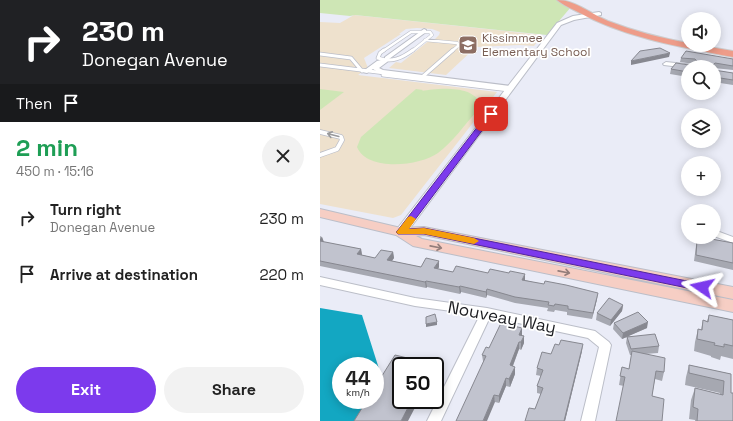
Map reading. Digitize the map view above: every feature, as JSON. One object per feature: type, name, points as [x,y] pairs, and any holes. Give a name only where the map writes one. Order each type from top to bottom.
[{"type":"main road","points":[[561,0],[620,28],[647,37],[733,54]]},
{"type":"main road","points":[[572,0],[594,15],[631,27],[681,40]]},
{"type":"main road","points":[[721,48],[733,50]]},
{"type":"main road","points":[[320,214],[401,232],[424,231],[733,293]]},
{"type":"main road","points":[[401,232],[418,244],[733,306]]},
{"type":"street","points":[[401,232],[559,24],[573,18],[594,15]]},
{"type":"street","points":[[424,31],[375,68],[381,72],[510,89]]},
{"type":"street","points":[[365,71],[385,60]]},
{"type":"street","points":[[666,64],[681,66]]},
{"type":"street","points":[[721,236],[733,240]]},
{"type":"street","name":"Nouveay Way","points":[[320,281],[415,302],[487,312],[590,334],[606,345],[588,421]]},
{"type":"street","points":[[434,421],[487,312]]},
{"type":"lane","points":[[417,30],[430,32],[432,35],[426,40],[406,55],[396,60],[385,60],[378,58],[380,52],[411,32],[417,30]]},
{"type":"lane","points":[[320,66],[421,78],[459,45],[457,43],[426,40]]},
{"type":"lane","points":[[320,54],[351,58],[355,64],[365,71]]},
{"type":"lane","points":[[320,132],[336,135],[341,137],[342,140],[340,146],[336,150],[320,155]]},
{"type":"shaded area","points":[[354,15],[542,35],[534,46],[520,45],[476,47],[446,75],[389,68],[396,62],[401,63],[431,39],[435,39],[440,32],[432,29],[406,29],[399,34],[401,34],[364,58],[368,68],[358,75],[497,92],[401,215],[393,218],[320,204],[320,22],[340,23]]},
{"type":"green space","points":[[320,0],[559,0],[571,7],[547,35],[355,15],[350,16],[320,13]]},
{"type":"green space","points":[[320,89],[344,92],[320,110]]},
{"type":"green space","points":[[416,89],[423,90],[422,91],[455,89],[471,94],[480,104],[478,110],[454,138],[443,149],[430,158],[394,164],[371,160],[363,155],[357,147],[361,137]]},
{"type":"water","points":[[320,308],[362,315],[375,357],[332,357],[332,409],[379,409],[372,421],[320,421]]},
{"type":"water","points":[[384,380],[390,391],[384,401]]},
{"type":"building","points":[[660,48],[670,53],[631,61],[640,51]]},
{"type":"building","points":[[685,52],[692,52],[733,59],[733,66],[721,64],[721,60],[696,60],[681,58]]},
{"type":"building","points":[[676,63],[681,64],[681,71],[671,69]]},
{"type":"building","points":[[721,71],[733,73],[733,80],[721,78]]},
{"type":"building","points":[[320,241],[361,249],[357,254],[375,258],[381,250],[393,252],[387,260],[421,267],[426,258],[439,261],[434,268],[453,272],[456,266],[488,273],[490,269],[509,273],[510,271],[525,274],[522,280],[544,284],[545,281],[598,293],[593,313],[568,309],[568,306],[555,304],[554,306],[548,305],[549,302],[515,297],[487,289],[486,292],[460,286],[425,282],[320,261]]},
{"type":"building","points":[[721,241],[733,243],[733,263],[696,255],[697,244],[721,244]]},
{"type":"building","points":[[609,298],[623,305],[611,320],[597,313]]},
{"type":"building","points":[[638,312],[648,322],[623,333],[614,323]]},
{"type":"building","points":[[435,314],[437,322],[426,324],[426,317]]},
{"type":"building","points":[[709,315],[733,320],[733,346],[724,344],[724,347],[714,345],[715,343],[697,339],[698,329],[702,330],[703,320],[708,322]]},
{"type":"building","points":[[501,323],[522,328],[519,335],[524,336],[521,342],[519,342],[510,365],[515,367],[509,379],[506,378],[499,396],[494,395],[483,421],[456,421],[486,356],[482,355],[486,347],[489,348]]},
{"type":"building","points":[[655,334],[659,346],[631,349],[627,337]]},
{"type":"building","points":[[561,340],[583,344],[564,421],[525,421],[529,408],[535,409],[543,388],[537,386],[543,370],[537,368],[542,352],[551,354],[555,344],[559,345]]},
{"type":"building","points":[[632,351],[665,358],[664,372],[656,371],[652,396],[664,399],[662,421],[616,421],[625,377],[620,376],[622,367],[629,369]]},
{"type":"building","points":[[392,360],[392,409],[407,409],[401,421],[354,421],[361,409],[384,409],[384,373]]},
{"type":"building","points":[[689,365],[731,374],[733,421],[697,421],[698,409],[693,407],[695,388],[723,395],[724,381],[689,373]]},
{"type":"slow traffic","points":[[411,219],[401,232],[424,231],[474,241]]},
{"type":"place","name":"Kissimmee Elementary School","points":[[468,45]]},
{"type":"route","points":[[491,114],[401,232],[424,231],[611,270],[702,287]]}]
